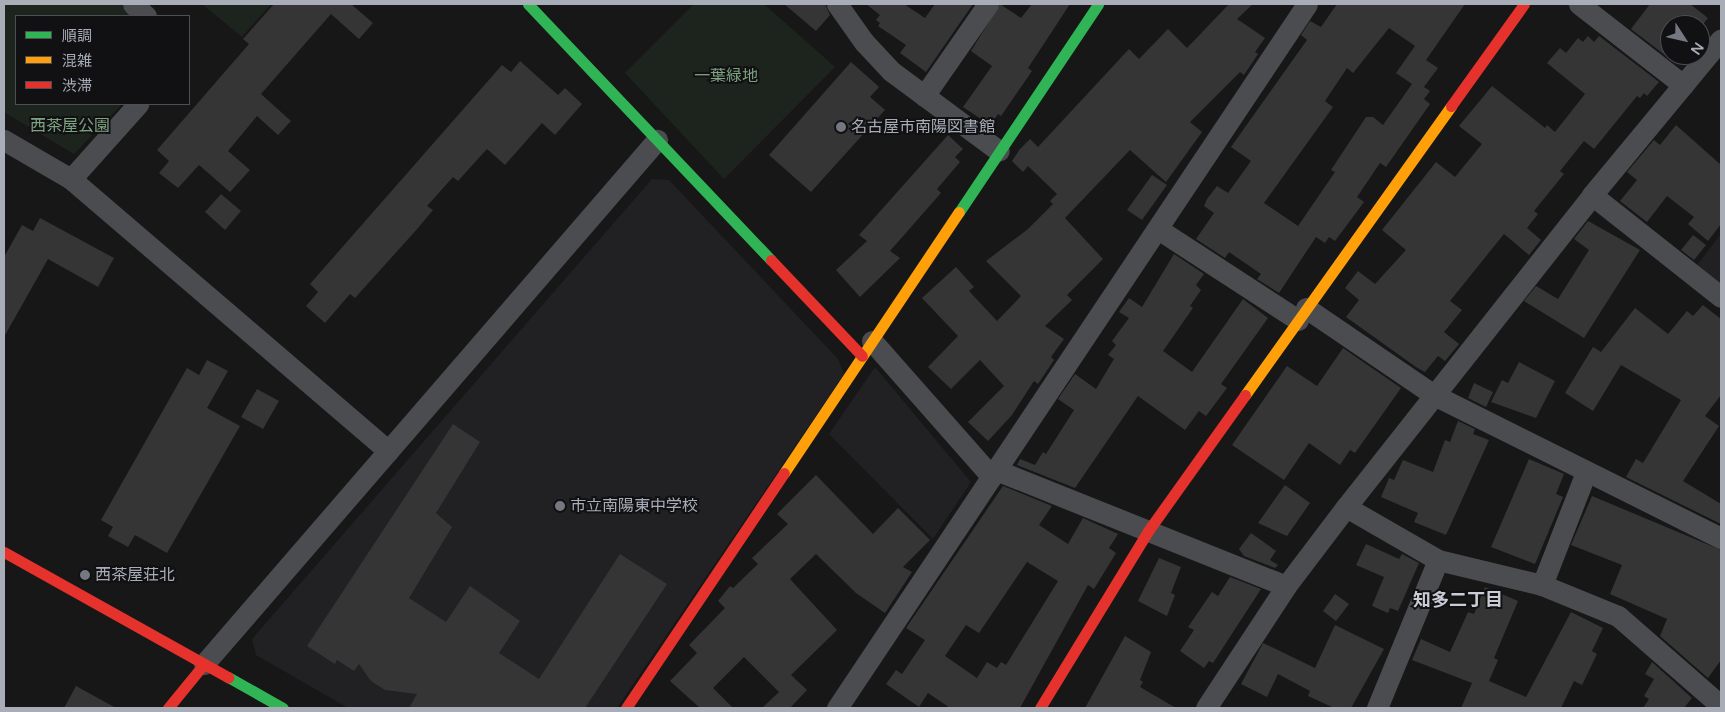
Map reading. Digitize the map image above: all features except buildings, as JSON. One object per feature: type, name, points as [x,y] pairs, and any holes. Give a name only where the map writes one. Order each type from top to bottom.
[{"type":"street","points":[[134,4],[145,15]]},
{"type":"street","points":[[528,4],[657,140],[994,474],[1148,531],[1286,586]]},
{"type":"street","points":[[837,4],[884,64],[924,96],[1000,151]]},
{"type":"street","points":[[924,96],[988,4]]},
{"type":"street","points":[[626,708],[1098,4]]},
{"type":"street","points":[[836,708],[1308,4]]},
{"type":"street","points":[[1040,708],[1148,531],[1524,4]]},
{"type":"street","points":[[1579,4],[1683,86]]},
{"type":"street","points":[[1206,708],[1286,586],[1346,507],[1592,195],[1721,39]]},
{"type":"street","points":[[71,179],[137,105]]},
{"type":"street","points":[[4,140],[71,179],[388,451]]},
{"type":"street","points":[[168,708],[657,140]]},
{"type":"street","points":[[1592,195],[1721,297]]},
{"type":"street","points":[[1158,229],[1434,394],[1586,472],[1721,538]]},
{"type":"street","points":[[1542,585],[1586,472]]},
{"type":"street","points":[[1346,507],[1438,560],[1542,585],[1618,616],[1721,706],[1720,708]]},
{"type":"street","points":[[4,552],[283,708]]},
{"type":"street","points":[[1377,708],[1438,560]]},
{"type":"shaded area","name":"市立南陽東中学校","points":[[652,179],[669,180],[838,359],[844,374],[617,708],[348,708],[256,655],[252,639]]},
{"type":"shaded area","points":[[1721,234],[1721,284],[1697,265]]},
{"type":"shaded area","points":[[875,367],[971,482],[933,539],[829,434]]},
{"type":"green space","name":"西茶屋公園","points":[[4,4],[121,4],[132,15],[15,15],[15,105],[121,105],[74,154],[4,112]]},
{"type":"green space","points":[[202,4],[271,4],[242,37]]},
{"type":"green space","name":"一葉緑地","points":[[694,4],[764,4],[835,67],[724,179],[625,73]]},
{"type":"traffic: fast","points":[[528,4],[771,260]]},
{"type":"traffic: fast","points":[[959,212],[1098,4]]},
{"type":"traffic: fast","points":[[228,677],[283,708]]},
{"type":"traffic: slow","points":[[1245,395],[1451,106]]},
{"type":"traffic: slow","points":[[784,473],[959,212]]},
{"type":"traffic: jam","points":[[1451,106],[1524,4]]},
{"type":"traffic: jam","points":[[771,260],[862,356]]},
{"type":"traffic: jam","points":[[1040,708],[1148,531],[1245,395]]},
{"type":"traffic: jam","points":[[626,708],[784,473]]},
{"type":"traffic: jam","points":[[4,552],[228,677]]},
{"type":"traffic: jam","points":[[168,708],[204,664]]},
{"type":"place","name":"名古屋市南陽図書館","points":[[841,127]]},
{"type":"place","name":"市立南陽東中学校","points":[[560,506]]},
{"type":"place","name":"西茶屋荘北","points":[[85,575]]},
{"type":"district","name":"知多二丁目","points":[[1458,600]]}]
